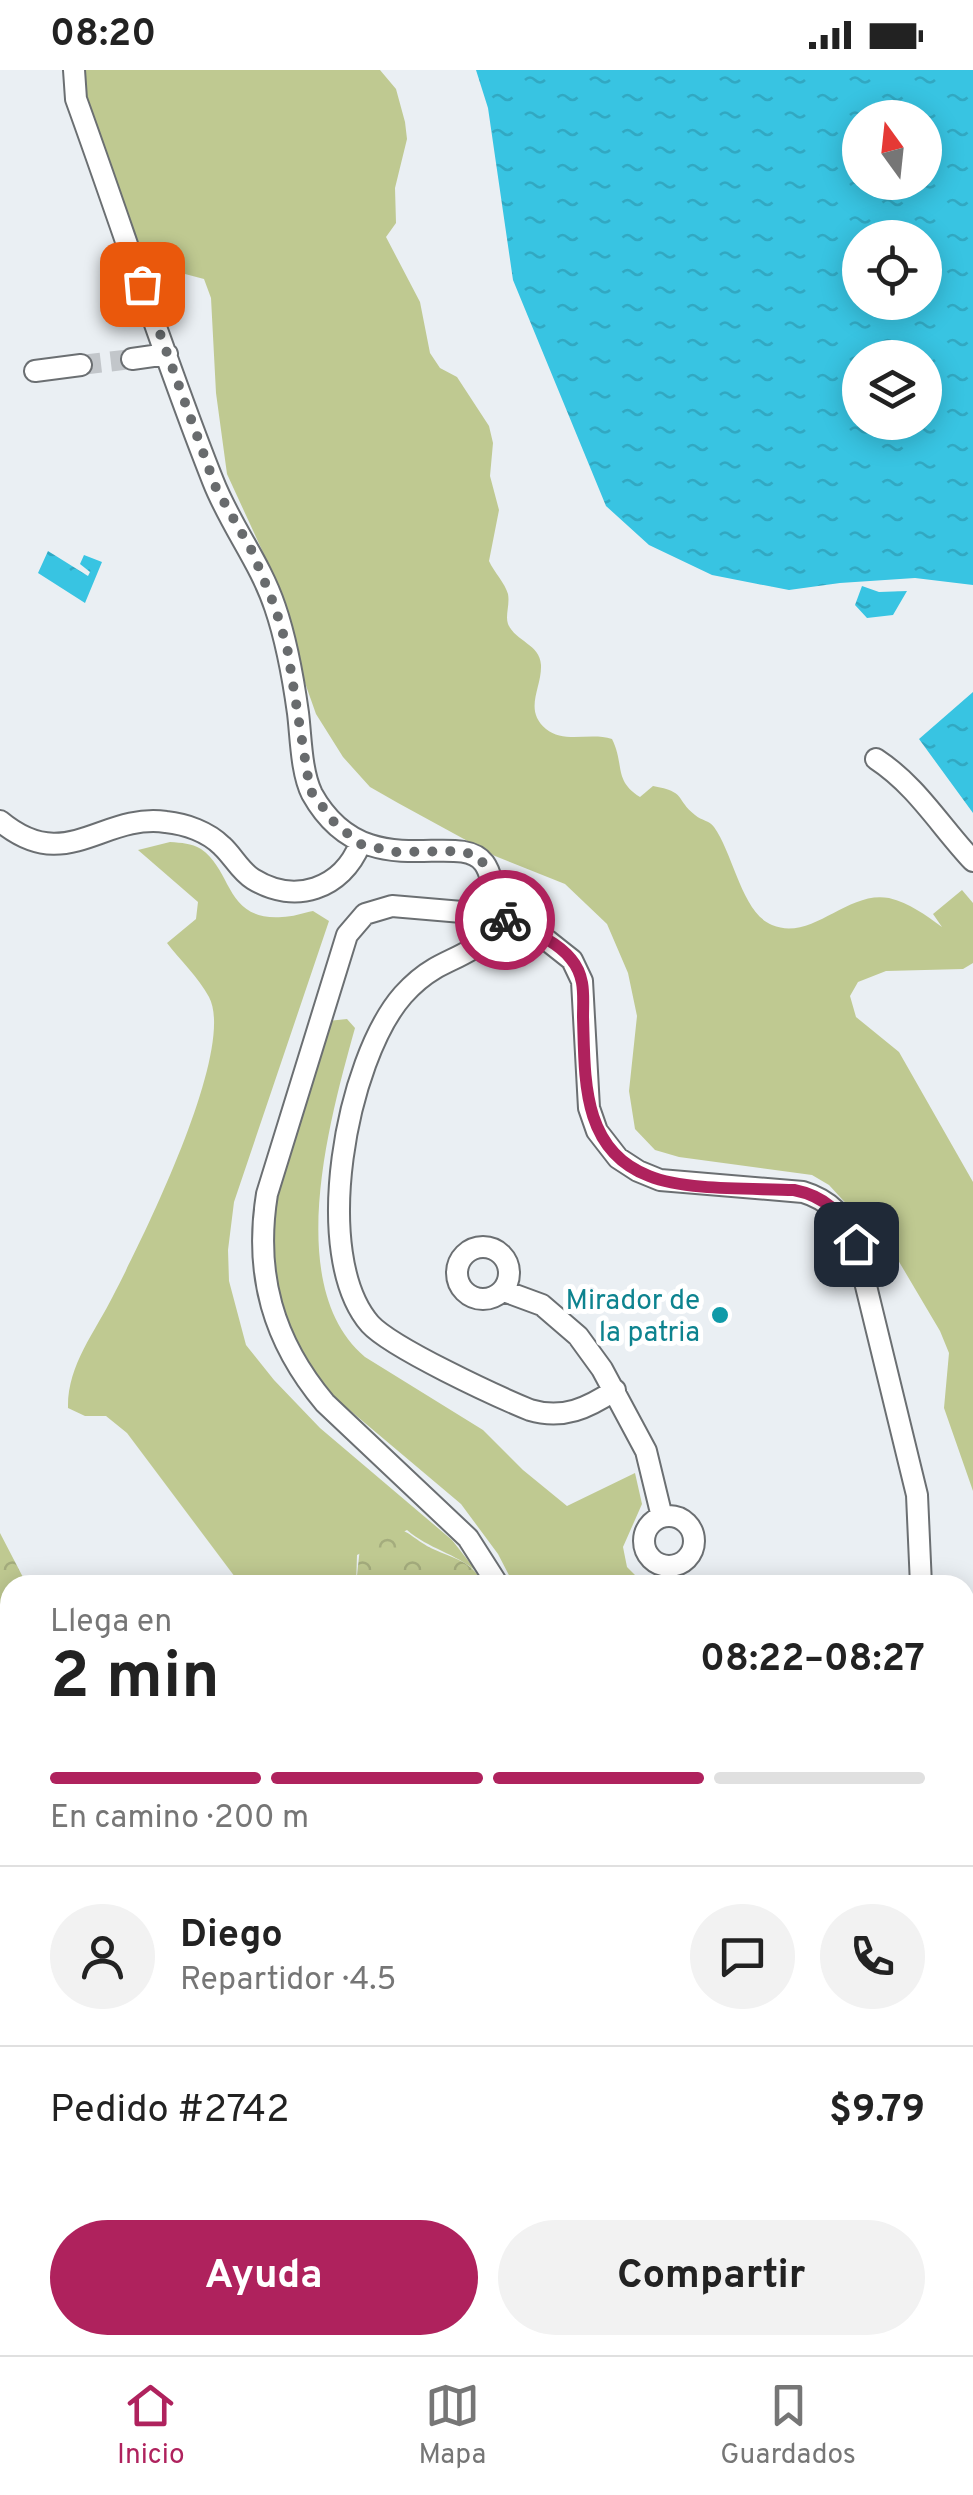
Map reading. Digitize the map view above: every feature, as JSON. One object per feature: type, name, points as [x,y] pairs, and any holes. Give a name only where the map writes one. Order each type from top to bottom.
[{"type":"street","points":[[74,70],[76,99],[216,488],[252,551],[275,607],[287,647],[310,790],[334,822],[360,844],[406,853],[471,853],[488,870],[496,925],[482,942],[423,976],[404,993],[374,1045],[352,1105],[341,1168],[346,1278],[360,1311],[386,1338],[530,1410],[572,1413],[588,1408],[615,1390]]},
{"type":"street","points":[[132,359],[167,354]]},
{"type":"street","points":[[36,372],[81,366]]},
{"type":"street","points":[[876,759],[919,795],[973,861]]},
{"type":"street","points":[[0,821],[28,839],[57,844],[86,840],[137,822],[175,823],[220,844],[254,880],[288,891],[315,888],[339,876],[352,864],[360,844]]},
{"type":"street","points":[[492,1575],[468,1538],[307,1382],[291,1358],[270,1306],[261,1250],[266,1194],[352,925],[370,911],[386,906],[497,916],[555,944],[576,966],[584,996],[589,1108],[597,1130],[618,1158],[638,1172],[660,1180],[803,1192],[826,1203],[845,1221],[856,1244],[873,1306],[917,1496],[921,1575]]},
{"type":"street","points":[[504,1290],[542,1305],[578,1336],[615,1390],[646,1451],[662,1517]]},
{"type":"green space","points":[[83,70],[380,70],[396,89],[407,139],[395,188],[396,223],[386,237],[420,302],[430,353],[440,368],[457,377],[489,426],[493,443],[490,476],[499,510],[489,561],[508,594],[508,624],[540,658],[535,698],[539,722],[561,736],[612,739],[623,778],[632,791],[640,797],[653,786],[671,791],[695,815],[712,825],[745,896],[772,925],[801,927],[859,901],[889,898],[942,927],[933,914],[962,890],[973,903],[973,963],[963,969],[886,971],[858,982],[850,996],[856,1017],[899,1052],[973,1182],[973,1491],[944,1408],[949,1353],[898,1260],[829,1185],[812,1175],[679,1157],[655,1150],[635,1129],[629,1091],[637,1016],[628,973],[607,924],[565,884],[495,856],[370,787],[343,757],[316,714],[287,632],[273,574],[227,474],[216,393],[211,298],[204,279],[185,274],[132,273],[84,147]]},
{"type":"green space","points":[[170,842],[190,844],[211,858],[232,893],[250,911],[282,917],[313,911],[329,921],[234,1202],[229,1281],[246,1345],[274,1380],[320,1428],[452,1540],[477,1572],[407,1530],[357,1555],[356,1575],[234,1575],[127,1433],[106,1416],[85,1416],[68,1408],[77,1364],[163,1192],[210,1058],[214,1023],[209,997],[167,943],[196,919],[198,902],[138,850]]},
{"type":"green space","points":[[347,1019],[355,1028],[334,1108],[320,1200],[319,1246],[325,1289],[340,1326],[365,1357],[483,1430],[567,1506],[635,1473],[642,1504],[623,1547],[627,1567],[635,1575],[509,1575],[461,1504],[302,1370],[267,1258],[285,1149],[328,1021]]},
{"type":"green space","points":[[391,1526],[403,1531],[462,1562],[477,1575],[357,1575],[361,1538],[375,1528]]},
{"type":"green space","points":[[0,1533],[22,1575],[0,1575]]},
{"type":"water","points":[[476,70],[973,70],[973,585],[915,578],[789,590],[712,575],[649,545],[606,506],[513,280],[488,108]]},
{"type":"water","points":[[48,551],[88,576],[90,572],[80,564],[84,555],[102,562],[85,603],[38,573]]},
{"type":"water","points":[[862,586],[879,592],[907,591],[893,615],[867,618],[855,605]]},
{"type":"water","points":[[973,692],[973,813],[919,739]]},
{"type":"tunnel","points":[[81,365],[132,359]]},
{"type":"way so far","points":[[142,284],[216,488],[252,551],[275,607],[287,647],[310,790],[334,822],[360,844],[395,852],[460,851],[478,856],[488,870],[497,916],[505,920]]},
{"type":"place","name":"Mirador de la patria","points":[[720,1315]]},
{"type":"route","points":[[505,920],[561,949],[580,973],[589,1108],[597,1130],[618,1158],[638,1172],[660,1180],[811,1194],[840,1214],[856,1244]]}]
